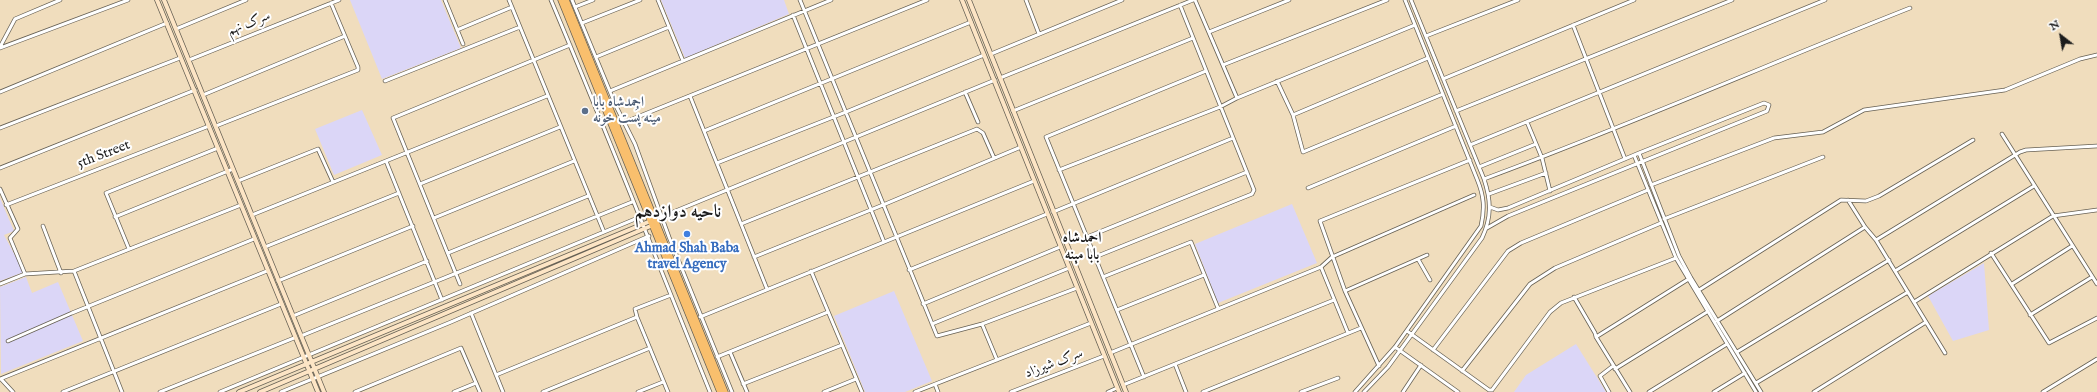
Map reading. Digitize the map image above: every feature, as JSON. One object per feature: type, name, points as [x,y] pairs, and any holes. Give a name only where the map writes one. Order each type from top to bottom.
[{"type":"highway","points":[[561,0],[654,222],[698,318],[725,392]]},
{"type":"highway","points":[[566,0],[720,392]]},
{"type":"street","points":[[0,48],[15,19],[60,0]]},
{"type":"street","points":[[0,48],[128,0]]},
{"type":"street","points":[[157,0],[180,58],[195,90],[294,338],[318,392]]},
{"type":"street","points":[[164,0],[324,392]]},
{"type":"street","points":[[176,29],[246,0]]},
{"type":"street","name":"سرک نهم","points":[[189,60],[339,0]]},
{"type":"street","points":[[445,0],[462,44]]},
{"type":"street","points":[[509,0],[596,217],[604,232]]},
{"type":"street","points":[[551,0],[632,202],[649,236],[710,392]]},
{"type":"street","points":[[572,0],[610,91],[625,122],[698,318],[1034,181]]},
{"type":"street","points":[[575,7],[593,0]]},
{"type":"street","points":[[582,23],[640,0]]},
{"type":"street","points":[[658,0],[683,61]]},
{"type":"street","points":[[800,0],[937,336],[940,337],[982,324],[1077,288]]},
{"type":"street","points":[[610,91],[830,0]]},
{"type":"street","points":[[625,122],[927,0]]},
{"type":"street","points":[[962,0],[1118,390],[1108,392]]},
{"type":"street","points":[[969,0],[1126,392]]},
{"type":"street","points":[[1026,0],[1039,34]]},
{"type":"street","points":[[991,54],[1122,0]]},
{"type":"street","points":[[1000,78],[1194,0],[1237,98]]},
{"type":"street","points":[[1209,32],[1289,0]]},
{"type":"street","points":[[1223,65],[1387,0]]},
{"type":"street","points":[[1355,392],[1379,366],[1407,331],[1482,226],[1485,211],[1483,196],[1470,160],[1405,0]]},
{"type":"street","points":[[1364,392],[1388,367],[1482,238],[1487,228],[1490,207],[1489,194],[1484,179],[1411,0]]},
{"type":"street","points":[[1426,36],[1518,0]]},
{"type":"street","points":[[1443,79],[1634,0]]},
{"type":"street","points":[[1456,111],[1732,0]]},
{"type":"street","points":[[1470,145],[1825,0]]},
{"type":"street","points":[[216,126],[358,70],[331,3]]},
{"type":"street","points":[[1095,257],[1252,194],[1254,190],[1180,5]]},
{"type":"street","points":[[457,30],[512,7]]},
{"type":"street","points":[[1484,179],[1542,158],[1782,58],[1910,8]]},
{"type":"street","points":[[793,15],[884,242]]},
{"type":"street","points":[[704,131],[971,22]]},
{"type":"street","points":[[0,92],[167,23]]},
{"type":"street","points":[[1059,170],[1220,107],[1277,81],[1415,25]]},
{"type":"street","points":[[1573,25],[1601,92],[1625,158]]},
{"type":"street","points":[[385,81],[520,27]]},
{"type":"street","points":[[596,57],[669,27]]},
{"type":"street","points":[[203,95],[345,36]]},
{"type":"street","points":[[1013,111],[1193,38]]},
{"type":"street","points":[[460,284],[394,117],[570,45]]},
{"type":"street","points":[[717,163],[834,117],[984,55]]},
{"type":"street","points":[[1651,185],[1774,138],[1823,132],[1864,110],[2005,90],[2080,59],[2097,55]]},
{"type":"street","points":[[0,128],[180,58]]},
{"type":"street","points":[[1293,116],[1428,58]]},
{"type":"street","points":[[1144,377],[1046,137],[1206,72]]},
{"type":"street","points":[[661,217],[843,141],[995,80]]},
{"type":"street","points":[[1277,81],[1293,116],[1303,152],[1443,94]]},
{"type":"street","points":[[0,168],[195,90]]},
{"type":"street","points":[[965,92],[978,122]]},
{"type":"street","points":[[252,215],[547,96]]},
{"type":"street","points":[[690,96],[767,289]]},
{"type":"street","points":[[1487,228],[1508,216],[1767,110],[1769,105],[1764,103],[1625,158],[1550,191],[1501,210],[1490,207]]},
{"type":"street","points":[[1527,122],[1542,158],[1550,191]]},
{"type":"street","name":"5th Street","points":[[6,205],[209,126]]},
{"type":"street","points":[[1308,188],[1456,126]]},
{"type":"street","points":[[420,184],[560,127]]},
{"type":"street","points":[[741,224],[977,129],[983,133],[994,158]]},
{"type":"street","points":[[2002,134],[2097,284]]},
{"type":"street","points":[[1053,212],[1233,138]]},
{"type":"street","points":[[1699,290],[1842,200],[1866,201],[1879,196],[1973,140]]},
{"type":"street","points":[[1479,167],[1536,144]]},
{"type":"street","points":[[1876,240],[2015,155],[2026,150],[2097,146]]},
{"type":"street","points":[[754,257],[1021,147]]},
{"type":"street","points":[[129,249],[106,193],[218,148]]},
{"type":"street","points":[[238,181],[318,149],[333,182]]},
{"type":"street","points":[[1639,153],[1664,219],[1683,263],[1717,321],[1762,392]]},
{"type":"street","points":[[1634,155],[1661,223],[1687,280],[1756,392]]},
{"type":"street","points":[[1664,219],[1823,157]]},
{"type":"street","points":[[1379,366],[1345,291],[1320,224],[1322,220],[1470,160]]},
{"type":"street","points":[[386,161],[442,300]]},
{"type":"street","points":[[434,218],[574,161]]},
{"type":"street","points":[[115,217],[233,169]]},
{"type":"street","points":[[1087,237],[1247,172]]},
{"type":"street","points":[[1483,196],[1546,173]]},
{"type":"street","points":[[1037,188],[1043,186]]},
{"type":"street","points":[[1895,272],[2034,186]]},
{"type":"street","points":[[0,189],[18,229],[10,238],[24,274]]},
{"type":"street","points":[[1433,350],[1508,251],[1521,243],[1648,190]]},
{"type":"street","points":[[265,247],[399,193]]},
{"type":"street","points":[[1110,353],[1321,267],[1332,257],[1474,195]]},
{"type":"street","points":[[448,253],[588,196]]},
{"type":"street","points":[[1848,200],[1865,227],[1876,240],[1945,353]]},
{"type":"street","points":[[301,336],[632,202]]},
{"type":"street","points":[[0,284],[24,274],[62,273],[74,271],[241,205]]},
{"type":"street","points":[[1914,302],[2053,216],[2097,210]]},
{"type":"street","points":[[910,270],[1048,214]]},
{"type":"street","points":[[220,392],[640,217]]},
{"type":"street","points":[[239,392],[643,224],[654,222]]},
{"type":"street","points":[[260,392],[645,229],[654,222]]},
{"type":"street","points":[[1462,371],[1530,284],[1555,268],[1661,223]]},
{"type":"street","points":[[43,226],[62,273]]},
{"type":"street","points":[[278,281],[413,226]]},
{"type":"street","points":[[1717,321],[1865,227]]},
{"type":"street","points":[[281,392],[471,313],[649,236]]},
{"type":"street","points":[[8,341],[254,239]]},
{"type":"street","points":[[1103,277],[1190,242],[1218,308]]},
{"type":"street","points":[[2012,284],[2072,246]]},
{"type":"street","points":[[923,304],[1060,247]]},
{"type":"street","points":[[1991,253],[2049,343],[2097,318]]},
{"type":"street","points":[[1345,291],[1427,255]]},
{"type":"street","points":[[1407,331],[1489,390],[1492,390],[1550,312],[1561,303],[1676,258]]},
{"type":"street","points":[[1418,259],[1430,280]]},
{"type":"street","points":[[1737,352],[1888,260]]},
{"type":"street","points":[[293,316],[427,261]]},
{"type":"street","points":[[1679,264],[1683,263]]},
{"type":"street","points":[[1321,267],[1348,333]]},
{"type":"street","points":[[932,324],[1069,268]]},
{"type":"street","points":[[13,392],[0,379],[267,270]]},
{"type":"street","points":[[74,271],[122,392]]},
{"type":"street","points":[[811,271],[862,392]]},
{"type":"street","points":[[1117,310],[1204,275]]},
{"type":"street","points":[[2030,315],[2092,277]]},
{"type":"street","points":[[1596,337],[1687,280]]},
{"type":"street","points":[[1756,383],[1908,292]]},
{"type":"street","points":[[668,392],[637,317],[636,309],[672,295]]},
{"type":"street","points":[[1574,297],[1614,368],[1630,392]]},
{"type":"street","points":[[1123,385],[1334,300]]},
{"type":"street","points":[[63,392],[281,304]]},
{"type":"street","points":[[717,357],[828,312]]},
{"type":"street","points":[[1609,392],[1600,376],[1707,312]]},
{"type":"street","points":[[471,313],[503,392]]},
{"type":"street","points":[[496,374],[637,317]]},
{"type":"street","points":[[1814,392],[1926,322]]},
{"type":"street","points":[[915,392],[1091,323]]},
{"type":"street","points":[[982,324],[997,360]]},
{"type":"street","points":[[1203,392],[1361,328]]},
{"type":"street","points":[[160,392],[294,338]]},
{"type":"street","points":[[707,340],[717,357],[732,392]]},
{"type":"street","points":[[1649,392],[1727,344]]},
{"type":"street","points":[[744,384],[842,346]]},
{"type":"street","points":[[1395,347],[1458,392]]},
{"type":"street","points":[[355,392],[462,348],[480,392]]},
{"type":"street","points":[[543,392],[650,348]]},
{"type":"street","points":[[730,352],[747,392]]},
{"type":"street","name":"سرک شیرزاد","points":[[1011,392],[1104,356]]},
{"type":"street","points":[[2043,392],[2097,359]]},
{"type":"street","points":[[1175,364],[1186,392]]},
{"type":"street","points":[[1403,392],[1421,365]]},
{"type":"street","points":[[1714,392],[1744,373]]},
{"type":"street","points":[[1301,392],[1338,378]]},
{"type":"street","points":[[824,392],[856,379]]},
{"type":"street","points":[[638,392],[663,382]]},
{"type":"street","points":[[454,392],[476,383]]},
{"type":"street","points":[[935,384],[938,392]]},
{"type":"street","points":[[1448,392],[1452,388]]},
{"type":"shaded area","points":[[350,0],[441,0],[461,48],[382,79]]},
{"type":"shaded area","points":[[661,0],[784,0],[789,14],[685,58]]},
{"type":"shaded area","points":[[362,110],[382,155],[334,175],[315,129]]},
{"type":"shaded area","points":[[0,198],[14,231],[4,235],[24,272],[0,281]]},
{"type":"shaded area","points":[[1292,204],[1317,263],[1218,303],[1195,244]]},
{"type":"shaded area","points":[[1984,263],[1989,330],[1953,341],[1928,296]]},
{"type":"shaded area","points":[[26,277],[32,293],[58,282],[83,341],[1,374],[0,287]]},
{"type":"shaded area","points":[[894,291],[932,381],[905,392],[865,392],[834,316]]},
{"type":"shaded area","points":[[1576,344],[1606,392],[1514,392],[1526,375]]},
{"type":"place","name":"احمدشاه بابا مینه پُست خونه","points":[[585,111]]},
{"type":"place","name":"Ahmad Shah Baba travel Agency","points":[[687,234]]},
{"type":"district","name":"ناحیه دوازدهم","points":[[678,213]]},
{"type":"district","name":"احمدشاه بابا مېنه","points":[[1082,248]]}]
